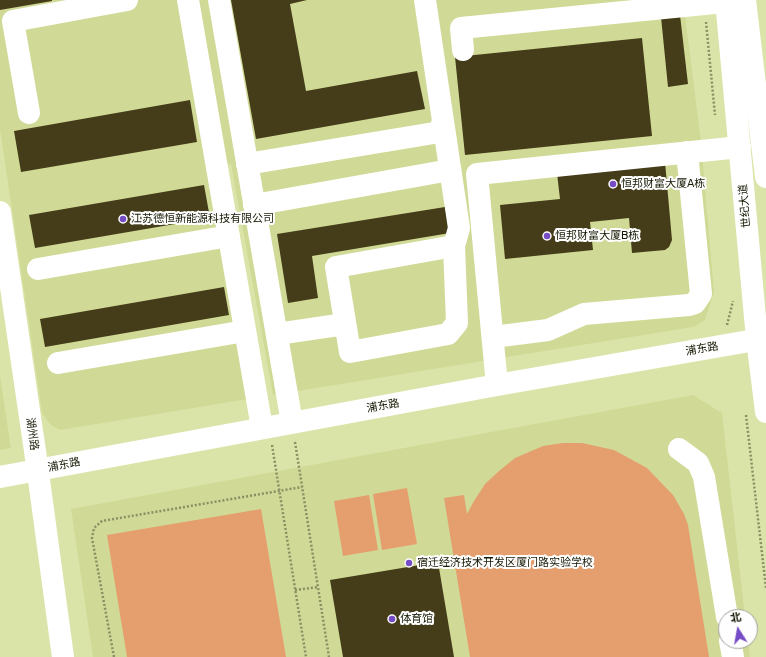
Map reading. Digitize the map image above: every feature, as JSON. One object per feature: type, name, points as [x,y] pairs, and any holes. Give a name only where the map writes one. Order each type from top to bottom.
[{"type":"street","points":[[29,113],[13,21],[127,0]]},
{"type":"street","points":[[188,0],[245,331],[266,428]]},
{"type":"street","points":[[218,0],[292,423]]},
{"type":"street","points":[[425,0],[459,228],[454,246],[457,323],[448,334],[350,352],[336,267],[454,246]]},
{"type":"street","points":[[463,50],[461,28],[633,6],[735,0],[766,177]]},
{"type":"street","name":"世纪大道","points":[[735,0],[740,147],[762,338],[756,410]]},
{"type":"street","points":[[247,164],[434,133],[440,130],[443,121]]},
{"type":"street","points":[[497,385],[477,174],[740,147]]},
{"type":"street","points":[[493,337],[548,330],[584,314],[689,305],[695,303],[701,294],[687,152]]},
{"type":"street","points":[[254,205],[450,170]]},
{"type":"street","name":"湖州路","points":[[0,212],[76,657]]},
{"type":"street","points":[[38,269],[229,236]]},
{"type":"street","points":[[277,334],[345,324]]},
{"type":"street","points":[[58,363],[245,331]]},
{"type":"street","name":"浦东路","points":[[0,477],[497,385],[762,338]]},
{"type":"street","points":[[679,449],[698,463],[704,477],[725,609]]},
{"type":"street","name":"湖州路","points":[[44,469],[63,657]]},
{"type":"path","points":[[734,295],[735,311]]},
{"type":"path","points":[[756,410],[766,588]]},
{"type":"path","points":[[292,423],[328,657]]},
{"type":"path","points":[[266,428],[280,491],[306,657]]},
{"type":"path","points":[[114,657],[92,538],[94,528],[102,521],[302,487]]},
{"type":"path","points":[[295,590],[318,586]]},
{"type":"shaded area","points":[[0,0],[683,0],[701,142],[714,292],[705,320],[693,327],[273,395],[231,164],[212,169],[248,399],[60,430],[52,426],[42,412],[0,129]]},
{"type":"shaded area","points":[[0,376],[11,448],[0,450]]},
{"type":"shaded area","name":"宿迁经济技术开发区厦门路实验学校","points":[[693,395],[722,413],[744,609],[718,609],[718,649],[749,649],[750,657],[93,657],[71,509]]},
{"type":"shaded area","points":[[563,443],[582,443],[614,450],[647,468],[673,495],[684,514],[688,525],[709,657],[470,657],[444,498],[464,495],[467,514],[485,484],[515,458],[543,446]]},
{"type":"shaded area","points":[[407,488],[417,544],[382,550],[373,494]]},
{"type":"shaded area","points":[[369,495],[378,550],[343,556],[334,501]]},
{"type":"shaded area","points":[[261,509],[286,657],[127,657],[107,535]]},
{"type":"building","points":[[0,0],[52,0],[52,1],[0,10]]},
{"type":"building","points":[[231,0],[307,0],[290,4],[306,91],[417,71],[425,109],[256,139]]},
{"type":"building","points":[[680,15],[688,84],[668,87],[661,17]]},
{"type":"building","points":[[642,38],[652,136],[465,155],[455,57]]},
{"type":"building","points":[[190,100],[197,142],[21,172],[14,131]]},
{"type":"building","points":[[665,162],[672,240],[669,247],[665,250],[632,253],[629,218],[590,222],[593,250],[505,259],[500,205],[560,199],[557,173]]},
{"type":"building","points":[[204,185],[210,218],[35,248],[29,215]]},
{"type":"building","points":[[445,207],[450,233],[312,256],[318,298],[288,303],[277,234]]},
{"type":"building","points":[[224,287],[229,315],[45,347],[40,319]]},
{"type":"building","name":"体育馆","points":[[438,562],[454,657],[343,657],[330,580]]},
{"type":"place","name":"恒邦财富大厦A栋","points":[[613,184]]},
{"type":"place","name":"江苏德恒新能源科技有限公司","points":[[123,219]]},
{"type":"place","name":"恒邦财富大厦B栋","points":[[547,236]]},
{"type":"place","name":"宿迁经济技术开发区厦门路实验学校","points":[[409,563]]},
{"type":"place","name":"体育馆","points":[[392,619]]}]
